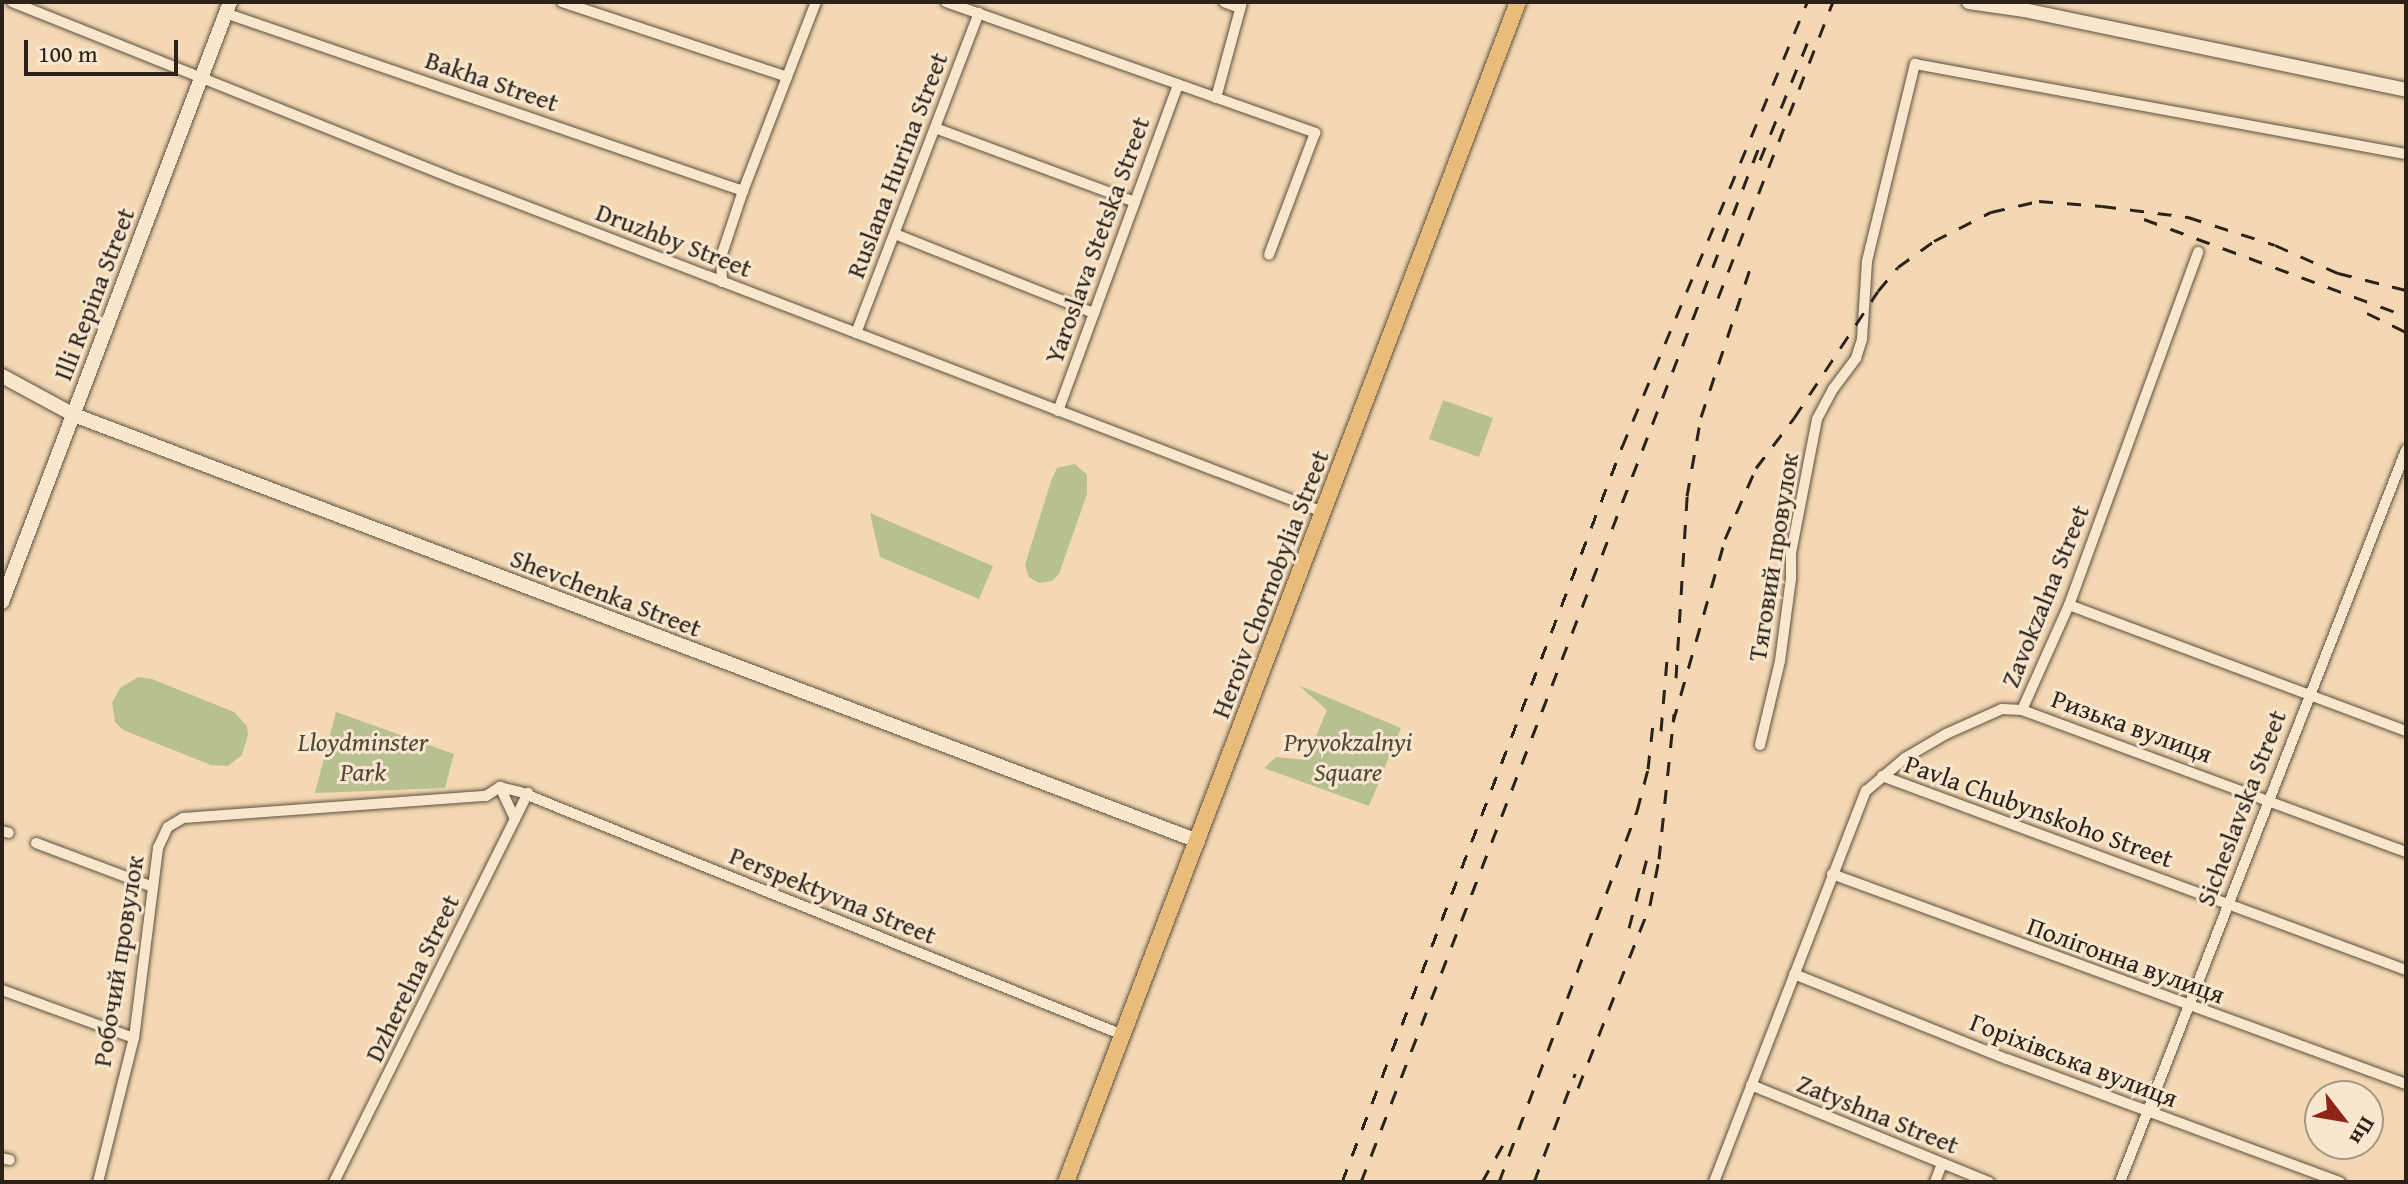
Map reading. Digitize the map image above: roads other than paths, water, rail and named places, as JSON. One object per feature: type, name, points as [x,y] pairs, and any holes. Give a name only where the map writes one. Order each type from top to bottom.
[{"type":"main road","name":"Heroiv Chornobylia Street","points":[[1066,1182],[1518,2]]},
{"type":"street","name":"Druzhby Street","points":[[12,2],[722,282],[1323,512]]},
{"type":"street","points":[[562,2],[787,77]]},
{"type":"street","points":[[722,282],[721,257],[743,191],[816,2]]},
{"type":"street","points":[[946,2],[1315,133],[1269,255]]},
{"type":"street","points":[[1216,98],[1241,5],[1224,2]]},
{"type":"street","points":[[1969,2],[2024,10],[2406,90]]},
{"type":"street","points":[[1997,2],[2024,10]]},
{"type":"street","name":"Illi Repina Street","points":[[2,602],[228,7]]},
{"type":"street","name":"Bakha Street","points":[[228,7],[743,191]]},
{"type":"street","name":"Ruslana Hurina Street","points":[[856,333],[979,13]]},
{"type":"street","name":"Тяговий провулок","points":[[1760,745],[1780,661],[1791,579],[1791,553],[1817,419],[1833,389],[1856,358],[1862,339],[1867,261],[1915,64],[2406,154]]},
{"type":"street","name":"Yaroslava Stetska Street","points":[[1058,411],[1178,84]]},
{"type":"street","points":[[935,128],[1135,202]]},
{"type":"street","points":[[895,234],[1094,313]]},
{"type":"street","name":"Zavokzalna Street","points":[[1714,1182],[1866,791],[1905,758],[1946,734],[2002,709],[2022,710],[2069,605],[2198,252]]},
{"type":"street","name":"Shevchenka Street","points":[[2,376],[74,415],[1198,841]]},
{"type":"street","name":"Sicheslavska Street","points":[[2120,1182],[2186,1006],[2406,450]]},
{"type":"street","points":[[2069,605],[2406,731]]},
{"type":"street","name":"Ризька вулиця","points":[[2022,710],[2406,852]]},
{"type":"street","name":"Pavla Chubynskoho Street","points":[[1882,776],[2406,970]]},
{"type":"street","points":[[500,787],[515,819]]},
{"type":"street","name":"Робочий провулок","points":[[98,1182],[134,1038],[161,835],[183,818],[486,796],[500,787],[528,793]]},
{"type":"street","name":"Dzherelna Street","points":[[334,1182],[528,793]]},
{"type":"street","name":"Perspektyvna Street","points":[[528,793],[1123,1035]]},
{"type":"street","points":[[36,843],[153,887]]},
{"type":"street","name":"Полігонна вулиця","points":[[1832,874],[2406,1084]]},
{"type":"street","name":"Горіхівська вулиця","points":[[1794,974],[2340,1182]]},
{"type":"street","points":[[2,990],[134,1038]]},
{"type":"street","name":"Zatyshna Street","points":[[1751,1085],[1989,1182]]},
{"type":"street","points":[[1935,1182],[1942,1164]]},
{"type":"railway","points":[[1342,1182],[1622,447],[1807,2]]},
{"type":"railway","points":[[1718,298],[1833,2]]},
{"type":"railway","points":[[1760,160],[1811,34]]},
{"type":"railway","points":[[1361,1182],[1759,147]]},
{"type":"railway","points":[[1673,722],[1725,539],[1756,468],[1794,418],[1878,291],[1898,267],[1934,241],[1991,212],[2039,201],[2102,206],[2188,217],[2275,245],[2338,273],[2406,290]]},
{"type":"railway","points":[[2144,219],[2406,316]]},
{"type":"railway","points":[[1676,678],[1687,496],[1701,417],[1753,260]]},
{"type":"railway","points":[[2367,313],[2406,332]]},
{"type":"railway","points":[[1661,731],[1667,660]]},
{"type":"railway","points":[[1578,1088],[1650,905],[1659,859],[1674,714]]},
{"type":"railway","points":[[1499,1182],[1637,811],[1648,769],[1654,715]]},
{"type":"railway","points":[[1629,928],[1649,850]]},
{"type":"railway","points":[[1534,1182],[1575,1074]]},
{"type":"railway","points":[[1482,1182],[1504,1143]]},
{"type":"park label","name":"Lloydminster Park","points":[[363,757]]},
{"type":"park label","name":"Pryvokzalnyi Square","points":[[1348,757]]}]
